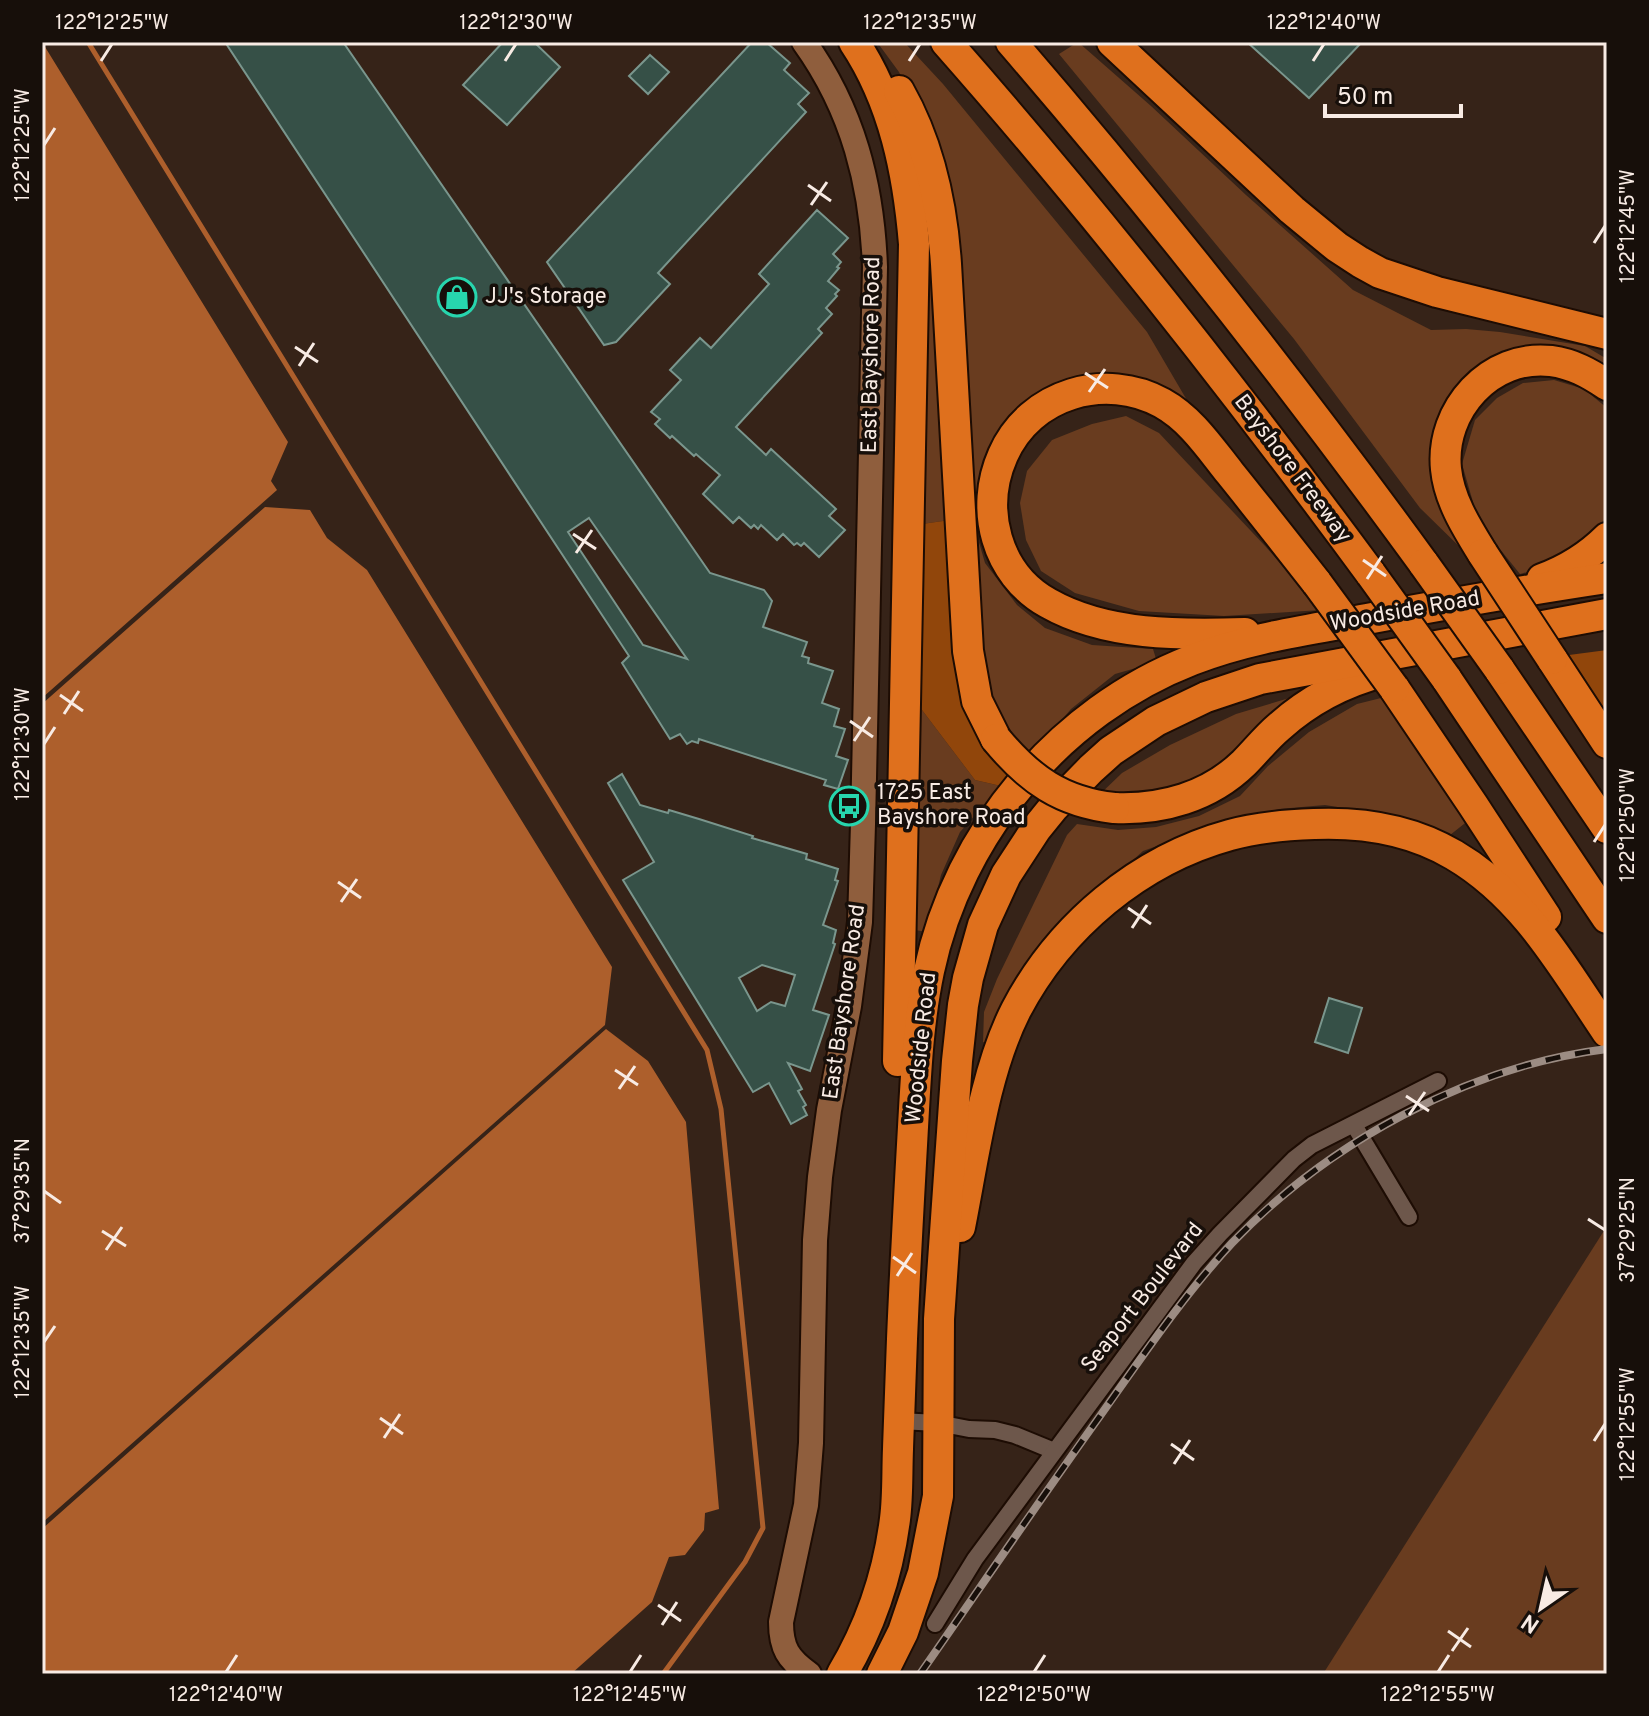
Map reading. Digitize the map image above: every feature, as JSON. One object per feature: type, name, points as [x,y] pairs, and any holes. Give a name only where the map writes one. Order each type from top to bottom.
[{"type":"highway","points":[[854,42],[873,75],[895,131],[908,189],[914,244],[896,1128],[906,1251]]},
{"type":"highway","points":[[867,42],[887,70],[915,125],[935,181],[947,280],[968,651],[977,701],[985,721],[996,739],[1023,769],[1058,793],[1095,806],[1136,809],[1178,802],[1214,786],[1244,763],[1295,714],[1352,681],[1551,625]]},
{"type":"highway","name":"Bayshore Freeway","points":[[946,42],[1036,146],[1261,426],[1446,678],[1607,918]]},
{"type":"highway","points":[[1011,42],[1132,185],[1299,396],[1499,669],[1607,828]]},
{"type":"highway","points":[[1112,42],[1292,210],[1360,262],[1380,273],[1427,289],[1601,335]]},
{"type":"highway","points":[[1607,385],[1589,372],[1549,361],[1526,362],[1489,376],[1475,388],[1454,416],[1449,432],[1446,469],[1450,491],[1483,554],[1607,743]]},
{"type":"highway","points":[[1334,625],[1243,633],[1160,632],[1103,623],[1048,603],[1030,591],[1007,563],[994,528],[995,480],[1004,453],[1013,437],[1042,409],[1080,391],[1102,388],[1143,394],[1165,405],[1199,435],[1317,583],[1394,688],[1473,805],[1597,1004],[1607,1032]]},
{"type":"highway","points":[[1498,595],[1570,566],[1607,538]]},
{"type":"highway","name":"Woodside Road","points":[[842,1674],[868,1622],[886,1568],[896,1514],[906,1251],[919,1029],[929,969],[958,884],[979,843],[1004,806],[1023,782],[1087,720],[1137,686],[1220,650],[1334,625],[1607,578]]},
{"type":"highway","name":"Woodside Road","points":[[882,1674],[903,1632],[923,1573],[938,1496],[940,1304],[959,1033],[968,978],[994,901],[1021,851],[1053,808],[1111,751],[1156,721],[1206,697],[1260,679],[1607,614]]},
{"type":"highway","points":[[938,1367],[951,1276],[987,1095],[1003,1040],[1015,1013],[1044,965],[1082,921],[1132,880],[1158,865],[1209,841],[1276,827],[1328,823],[1409,835],[1454,855],[1501,890],[1597,1004]]},
{"type":"street","name":"East Bayshore Road","points":[[804,42],[842,109],[864,169],[875,267],[860,922],[818,1199],[808,1490],[781,1622],[784,1647],[790,1658],[809,1674]]},
{"type":"street","name":"Seaport Boulevard","points":[[935,1624],[975,1559],[1169,1296],[1220,1234],[1294,1159],[1312,1145],[1438,1081]]},
{"type":"street","points":[[1354,1125],[1409,1217]]},
{"type":"street","points":[[899,1421],[995,1430],[1034,1441],[1054,1451]]},
{"type":"shaded area","points":[[42,42],[288,442],[271,481],[277,490],[42,698]]},
{"type":"shaded area","points":[[877,42],[904,42],[943,84],[1147,332],[1188,402],[1145,381],[1102,374],[1059,385],[987,459],[975,512],[964,367],[940,161],[899,72]]},
{"type":"shaded area","points":[[1078,42],[1353,290],[1431,330],[1500,332],[1585,346],[1607,359],[1607,373],[1502,362],[1437,447],[1467,554],[1420,508],[1294,339],[1059,54]]},
{"type":"shaded area","points":[[928,244],[938,273],[950,520],[922,524]]},
{"type":"shaded area","points":[[1554,380],[1584,389],[1607,408],[1607,527],[1560,563],[1520,574],[1499,548],[1475,509],[1462,464],[1475,420],[1497,398],[1523,383]]},
{"type":"shaded area","points":[[1126,416],[1159,433],[1321,610],[1224,616],[1139,611],[1075,593],[1041,571],[1026,540],[1020,503],[1027,471],[1052,440],[1092,424]]},
{"type":"shaded area","points":[[265,507],[310,510],[327,538],[367,570],[612,967],[605,1025],[42,1523],[42,704]]},
{"type":"shaded area","points":[[950,520],[958,619],[957,675],[976,730],[1007,776],[1001,786],[975,780],[919,706],[922,524]]},
{"type":"shaded area","points":[[976,532],[985,563],[1017,605],[1045,628],[1092,645],[1153,649],[1157,662],[1115,674],[1071,709],[1030,757],[1009,740],[988,702]]},
{"type":"shaded area","points":[[1607,650],[1607,715],[1569,655]]},
{"type":"shaded area","points":[[1306,693],[1242,757],[1173,795],[1096,798],[1122,773],[1170,745],[1236,714]]},
{"type":"shaded area","points":[[1381,698],[1469,820],[1445,839],[1393,816],[1325,805],[1279,809],[1205,829],[1143,851],[1087,902],[991,1044],[983,1042],[984,1012],[997,979],[1067,835],[1077,824],[1118,830],[1156,827],[1199,816],[1240,796],[1268,766],[1309,732],[1357,704]]},
{"type":"shaded area","points":[[919,706],[975,780],[1001,786],[960,832],[941,875],[927,932],[915,930]]},
{"type":"shaded area","points":[[606,1029],[648,1061],[686,1122],[719,1509],[705,1513],[704,1530],[685,1555],[669,1557],[652,1602],[571,1674],[42,1674],[42,1529]]},
{"type":"shaded area","points":[[1607,1226],[1607,1674],[1323,1674]]},
{"type":"building","points":[[225,42],[343,42],[710,573],[764,590],[772,601],[763,627],[807,642],[802,656],[809,658],[808,663],[833,671],[822,703],[839,709],[834,726],[845,729],[836,756],[848,760],[838,789],[824,785],[826,780],[699,739],[698,743],[692,741],[687,744],[680,734],[670,739],[622,663],[629,656]],"holes":[[[589,518],[687,659],[643,645],[568,532]]]},
{"type":"building","points":[[503,42],[534,42],[560,67],[507,125],[463,85]]},
{"type":"building","points":[[752,42],[766,42],[790,63],[784,70],[809,93],[798,104],[806,112],[658,273],[670,284],[616,342],[604,345],[547,262]]},
{"type":"building","points":[[1247,42],[1362,42],[1309,98]]},
{"type":"building","points":[[650,55],[669,72],[648,94],[629,76]]},
{"type":"building","points":[[817,210],[848,238],[833,254],[841,262],[828,281],[839,290],[826,308],[832,314],[818,329],[822,333],[736,427],[766,455],[771,449],[836,509],[829,516],[845,530],[819,557],[804,543],[794,545],[783,534],[777,540],[761,525],[758,529],[754,525],[751,528],[739,517],[733,523],[703,494],[720,475],[672,436],[670,438],[655,424],[660,419],[651,412],[681,380],[670,370],[700,338],[711,348],[769,284],[759,274]]},
{"type":"building","points":[[622,774],[640,805],[668,813],[669,810],[753,836],[807,854],[806,859],[838,869],[835,880],[838,881],[823,925],[836,930],[835,944],[813,1010],[829,1015],[810,1071],[788,1063],[802,1089],[798,1091],[806,1105],[803,1107],[807,1115],[791,1124],[769,1083],[753,1092],[623,880],[654,862],[608,783]],"holes":[[[762,965],[795,975],[785,1006],[771,1002],[757,1011],[739,978]]]},
{"type":"building","points":[[1329,998],[1362,1008],[1348,1053],[1315,1042]]},
{"type":"waterway","points":[[88,42],[707,1050],[721,1109],[763,1528],[745,1562],[663,1674]]},
{"type":"railway","points":[[920,1674],[1163,1327],[1214,1263],[1270,1207],[1356,1142],[1453,1091],[1503,1072],[1555,1058],[1607,1049]]},
{"type":"place","name":"JJ's Storage","points":[[457,297]]},
{"type":"place","name":"1725 East Bayshore Road","points":[[849,806]]}]
